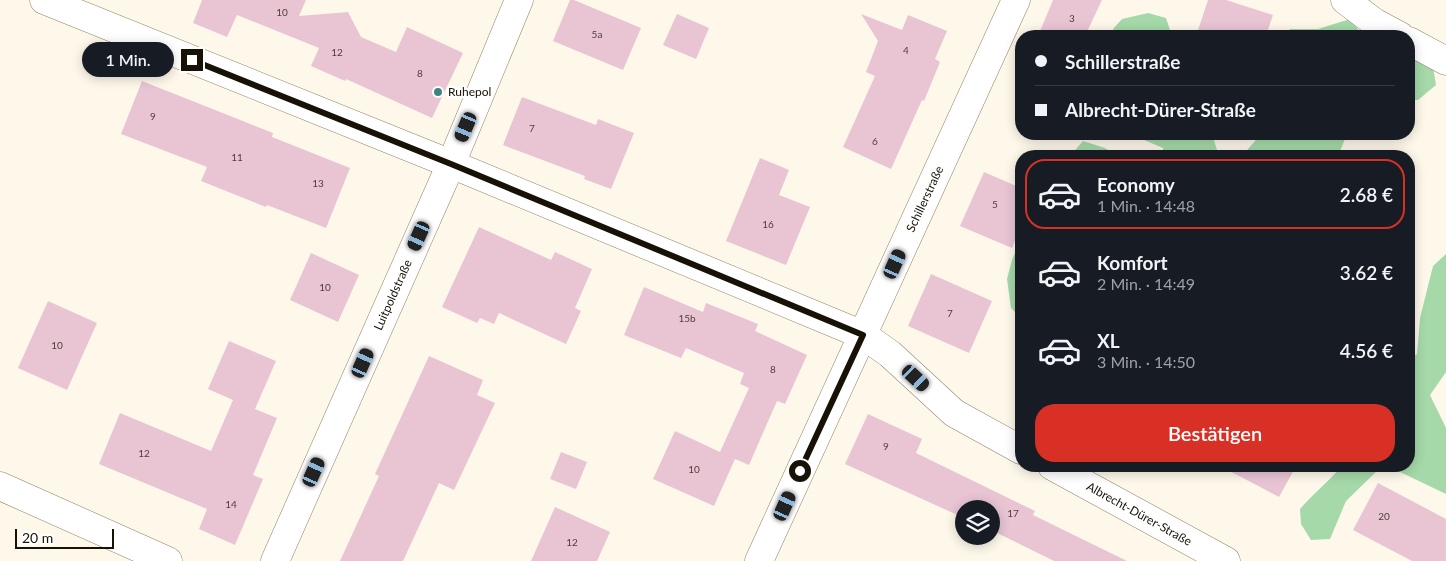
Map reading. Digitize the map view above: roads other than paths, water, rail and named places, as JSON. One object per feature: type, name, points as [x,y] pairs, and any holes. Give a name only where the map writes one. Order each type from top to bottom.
[{"type":"street","points":[[44,0],[451,164],[863,335],[890,354],[954,413],[1015,447]]},
{"type":"street","name":"Luitpoldstraße","points":[[274,561],[451,164],[520,0]]},
{"type":"street","name":"Schillerstraße","points":[[759,561],[1016,0]]},
{"type":"street","points":[[1345,0],[1374,22],[1389,30]]},
{"type":"street","points":[[1415,44],[1446,61]]},
{"type":"street","name":"Albrecht-Dürer-Straße","points":[[1063,472],[1226,561]]},
{"type":"street","points":[[0,486],[168,561]]},
{"type":"place","name":"Ruhepol","points":[[438,92]]}]
